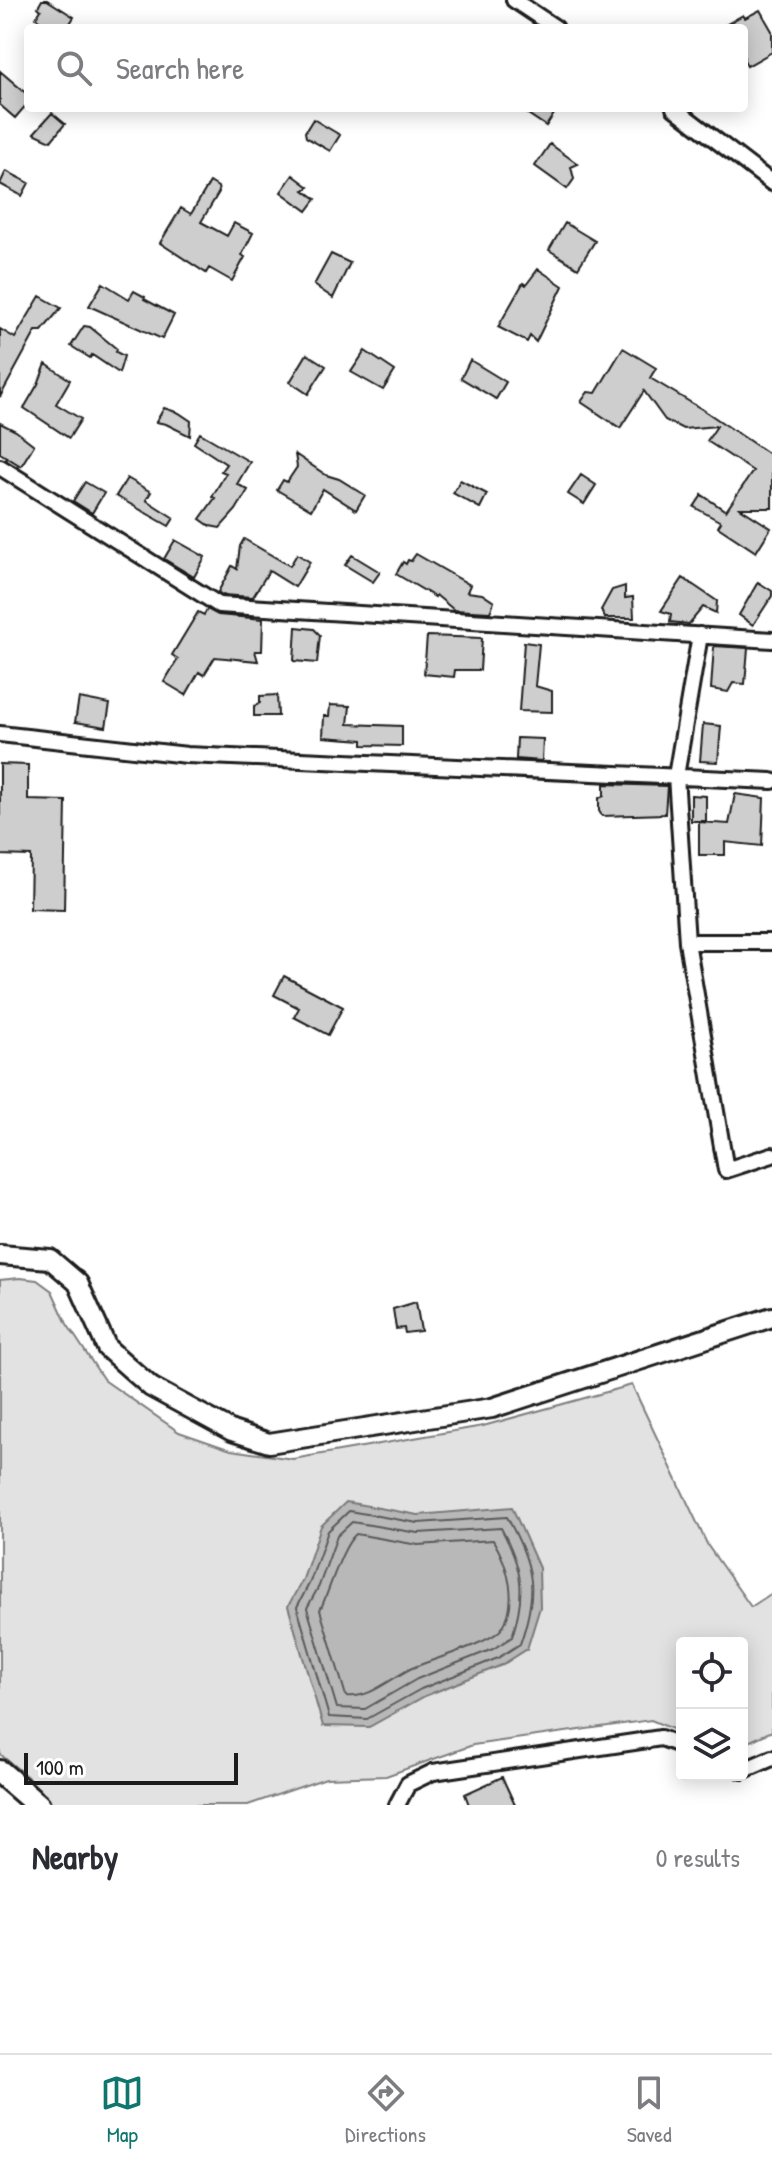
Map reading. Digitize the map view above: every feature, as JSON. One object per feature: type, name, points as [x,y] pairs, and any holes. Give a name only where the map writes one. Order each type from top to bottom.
[{"type":"highway","points":[[0,1772],[38,1805]]},
{"type":"main road","points":[[0,1255],[50,1259],[78,1283],[107,1348],[151,1387],[232,1431],[269,1443],[492,1408],[772,1317]]},
{"type":"street","points":[[514,0],[550,24]]},
{"type":"street","points":[[679,112],[772,183]]},
{"type":"street","points":[[0,467],[219,605],[772,640]]},
{"type":"street","points":[[700,635],[676,776],[687,942],[726,1170],[772,1155]]},
{"type":"street","points":[[0,734],[187,755],[772,781]]},
{"type":"street","points":[[687,942],[772,942]]},
{"type":"street","points":[[397,1805],[408,1784],[433,1772],[661,1738],[676,1744]]},
{"type":"street","points":[[748,1768],[772,1758]]},
{"type":"shaded area","points":[[0,1280],[37,1280],[52,1291],[67,1324],[104,1380],[179,1432],[231,1450],[293,1459],[483,1426],[632,1385],[708,1546],[751,1607],[772,1593],[772,1731],[748,1742],[748,1637],[676,1637],[676,1730],[651,1720],[473,1745],[386,1776],[326,1778],[248,1805],[51,1805],[31,1780],[0,1754]]},
{"type":"water","points":[[346,1502],[418,1515],[512,1507],[539,1568],[540,1607],[527,1649],[502,1665],[425,1696],[369,1727],[323,1726],[288,1606],[303,1579],[321,1526]]},
{"type":"building","points":[[42,0],[47,0],[74,17],[70,24],[46,24],[36,18],[41,10],[38,7]]},
{"type":"building","points":[[760,10],[772,31],[772,52],[748,65],[748,24],[727,24],[743,15],[745,18]]},
{"type":"building","points":[[0,71],[24,92],[24,108],[15,118],[0,105]]},
{"type":"building","points":[[525,112],[555,112],[546,126]]},
{"type":"building","points":[[52,113],[65,124],[51,141],[34,133]]},
{"type":"building","points":[[313,119],[340,135],[330,151],[306,137],[305,132]]},
{"type":"building","points":[[550,144],[578,164],[571,167],[574,179],[567,189],[535,166]]},
{"type":"building","points":[[6,171],[29,183],[22,196],[0,184]]},
{"type":"building","points":[[293,175],[309,187],[304,190],[316,199],[307,211],[281,192]]},
{"type":"building","points":[[210,182],[218,187],[219,192],[201,222],[227,236],[234,223],[253,233],[232,281],[209,268],[206,273],[160,243],[181,208],[191,214]]},
{"type":"building","points":[[565,223],[595,241],[578,268],[549,250]]},
{"type":"building","points":[[331,254],[350,263],[333,298],[314,285]]},
{"type":"building","points":[[538,269],[563,286],[536,342],[530,336],[527,342],[498,327],[523,283],[526,285]]},
{"type":"building","points":[[103,283],[129,299],[134,291],[174,315],[162,339],[89,306]]},
{"type":"building","points":[[40,296],[61,308],[42,331],[36,331],[0,397],[0,329],[15,338]]},
{"type":"building","points":[[84,326],[90,327],[124,356],[119,373],[92,355],[90,358],[71,346]]},
{"type":"building","points":[[623,348],[656,368],[650,378],[772,456],[772,508],[740,508],[771,528],[756,552],[718,527],[721,522],[694,507],[702,495],[726,511],[753,471],[707,441],[717,426],[683,429],[665,420],[644,391],[620,428],[581,402],[588,392],[596,393]]},
{"type":"building","points":[[365,351],[395,371],[383,390],[351,372]]},
{"type":"building","points":[[307,354],[326,366],[308,394],[290,382]]},
{"type":"building","points":[[470,360],[506,382],[496,399],[461,378]]},
{"type":"building","points":[[46,364],[70,380],[56,404],[81,419],[69,438],[24,408]]},
{"type":"building","points":[[164,408],[191,421],[190,436],[156,422]]},
{"type":"building","points":[[0,423],[34,445],[21,466],[0,453]]},
{"type":"building","points":[[200,433],[250,462],[237,484],[248,490],[220,528],[200,519],[215,498],[212,497],[226,473],[221,471],[226,464],[194,443]]},
{"type":"building","points":[[295,454],[326,475],[365,495],[356,510],[323,489],[311,510],[277,490],[297,467]]},
{"type":"building","points":[[581,475],[596,485],[584,504],[568,494]]},
{"type":"building","points":[[127,478],[151,492],[146,500],[174,518],[169,526],[116,496]]},
{"type":"building","points":[[460,480],[487,494],[480,508],[453,493]]},
{"type":"building","points":[[85,482],[104,493],[92,513],[73,501]]},
{"type":"building","points":[[244,539],[290,566],[297,554],[310,562],[295,587],[269,571],[253,597],[222,595],[218,592],[232,566],[237,569]]},
{"type":"building","points":[[175,540],[205,557],[194,577],[164,559]]},
{"type":"building","points":[[416,554],[470,585],[467,592],[482,594],[494,602],[490,612],[454,610],[436,595],[396,574],[403,562],[411,561]]},
{"type":"building","points":[[352,555],[380,572],[373,582],[345,565]]},
{"type":"building","points":[[683,578],[717,601],[716,613],[703,607],[689,624],[670,622],[671,614],[661,611]]},
{"type":"building","points":[[758,582],[772,591],[772,596],[753,625],[739,615]]},
{"type":"building","points":[[625,586],[625,598],[633,597],[634,618],[605,618],[601,610],[612,590]]},
{"type":"building","points":[[207,609],[218,615],[263,619],[262,651],[255,651],[258,661],[215,657],[204,675],[199,672],[186,695],[164,682],[178,659],[172,655],[198,612],[204,615]]},
{"type":"building","points":[[296,627],[314,629],[320,635],[317,663],[294,661]]},
{"type":"building","points":[[427,636],[482,638],[480,670],[455,670],[454,677],[424,674]]},
{"type":"building","points":[[524,642],[539,644],[535,686],[552,691],[552,712],[519,711]]},
{"type":"building","points":[[714,646],[748,648],[745,684],[733,683],[728,692],[711,689]]},
{"type":"building","points":[[277,695],[278,716],[254,716],[254,706],[260,703],[260,696]]},
{"type":"building","points":[[79,698],[110,704],[106,727],[75,722]]},
{"type":"building","points":[[330,705],[350,706],[348,724],[402,726],[402,746],[363,745],[363,740],[323,737],[324,716],[329,716]]},
{"type":"building","points":[[703,724],[721,726],[718,762],[700,761]]},
{"type":"building","points":[[517,738],[543,739],[542,761],[516,759]]},
{"type":"building","points":[[0,764],[28,765],[28,800],[66,801],[64,910],[30,909],[31,856],[0,855]]},
{"type":"building","points":[[604,784],[667,786],[665,814],[602,816],[599,798],[604,796]]},
{"type":"building","points":[[735,794],[764,798],[762,846],[725,842],[725,855],[699,855],[699,822],[729,824]]},
{"type":"building","points":[[691,795],[706,796],[706,821],[691,821]]},
{"type":"building","points":[[284,976],[343,1007],[328,1035],[294,1017],[299,1008],[274,995]]},
{"type":"building","points":[[416,1302],[421,1331],[405,1333],[404,1328],[396,1329],[393,1309]]},
{"type":"building","points":[[502,1777],[515,1805],[469,1805],[465,1794]]}]
